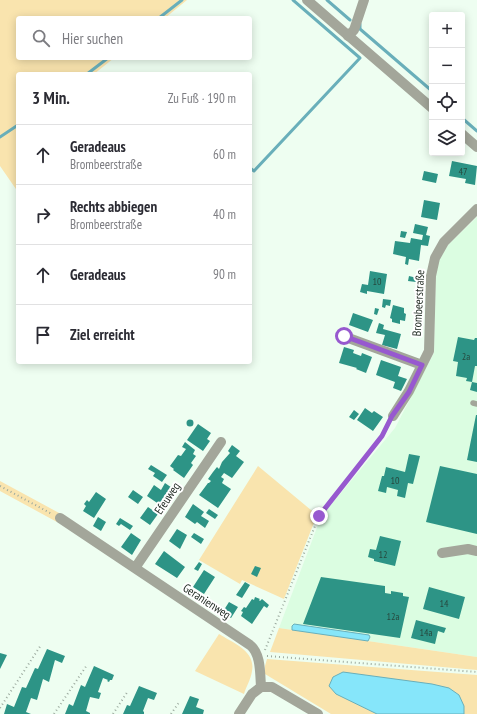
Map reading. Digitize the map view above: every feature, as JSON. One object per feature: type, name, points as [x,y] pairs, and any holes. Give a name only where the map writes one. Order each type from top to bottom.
[{"type":"street","points":[[307,0],[429,105]]},
{"type":"street","points":[[348,36],[354,30],[364,0]]},
{"type":"street","points":[[465,137],[477,147]]},
{"type":"street","name":"Brombeerstraße","points":[[392,416],[409,392],[429,351],[431,276],[435,258],[444,242],[477,209]]},
{"type":"street","points":[[344,336],[422,365]]},
{"type":"street","name":"Efeuweg","points":[[135,568],[221,442]]},
{"type":"street","name":"Geranienweg","points":[[60,518],[254,648],[258,656],[261,687]]},
{"type":"street","points":[[442,554],[468,549],[477,551]]},
{"type":"street","points":[[239,714],[252,694],[261,687],[272,687],[318,714]]},
{"type":"path","points":[[392,416],[382,436],[319,516],[263,655],[477,672]]},
{"type":"path","points":[[0,486],[60,518]]},
{"type":"path","points":[[0,708],[41,645]]},
{"type":"path","points":[[54,714],[86,665]]},
{"type":"path","points":[[113,714],[128,691]]},
{"type":"path","points":[[171,714],[180,701]]},
{"type":"shaded area","points":[[0,0],[187,0],[167,16],[16,16],[16,60],[112,60],[96,72],[16,72],[16,189],[0,166]]},
{"type":"shaded area","points":[[477,217],[477,657],[279,628],[321,517],[395,428],[434,353],[436,275],[439,260],[448,245]]},
{"type":"shaded area","points":[[258,466],[317,515],[284,599],[242,580],[240,584],[199,560]]},
{"type":"shaded area","points":[[0,481],[61,514],[57,522],[0,491]]},
{"type":"shaded area","points":[[279,628],[477,657],[477,670],[270,652]]},
{"type":"shaded area","points":[[219,634],[237,644],[247,653],[250,658],[252,664],[251,677],[244,694],[195,671]]},
{"type":"shaded area","points":[[267,659],[477,675],[477,714],[331,714],[265,674]]},
{"type":"water","points":[[294,624],[369,635],[370,637],[368,641],[292,630],[292,626]]},
{"type":"water","points":[[343,672],[432,684],[449,688],[459,695],[464,706],[464,714],[377,714],[336,694],[329,686],[333,677]]},
{"type":"building","points":[[452,161],[477,166],[475,185],[465,183],[466,179],[449,176]]},
{"type":"building","points":[[424,171],[438,174],[436,183],[422,180]]},
{"type":"building","points":[[424,200],[440,203],[437,220],[421,217]]},
{"type":"building","points":[[415,224],[428,227],[426,235],[430,236],[428,246],[421,245],[419,261],[409,259],[408,265],[405,264],[406,257],[393,254],[395,241],[410,243],[411,238],[422,240],[423,235],[413,233]]},
{"type":"building","points":[[401,231],[407,232],[405,238],[400,237]]},
{"type":"building","points":[[370,271],[387,274],[384,294],[367,291],[367,294],[360,292],[362,284],[368,285]]},
{"type":"building","points":[[409,276],[417,278],[416,282],[408,281]]},
{"type":"building","points":[[383,299],[391,300],[390,306],[386,305],[385,308],[382,307]]},
{"type":"building","points":[[393,305],[404,308],[404,313],[406,314],[405,321],[400,320],[400,324],[392,322],[392,319],[390,318]]},
{"type":"building","points":[[375,308],[379,309],[377,315],[374,314]]},
{"type":"building","points":[[353,313],[373,320],[368,332],[349,325]]},
{"type":"building","points":[[379,323],[384,325],[383,329],[401,334],[397,349],[382,345],[385,335],[376,333]]},
{"type":"building","points":[[458,337],[474,340],[477,338],[477,366],[475,366],[472,382],[466,381],[467,378],[456,376],[458,362],[453,361]]},
{"type":"building","points":[[344,347],[354,350],[353,353],[361,356],[362,353],[372,357],[366,373],[356,369],[357,368],[339,363]]},
{"type":"building","points":[[381,360],[401,367],[398,376],[407,379],[401,391],[393,388],[395,382],[376,375]]},
{"type":"building","points":[[472,382],[477,383],[477,392],[470,390]]},
{"type":"building","points":[[365,408],[372,413],[374,411],[383,417],[373,431],[357,420]]},
{"type":"building","points":[[354,410],[359,414],[354,420],[349,417]]},
{"type":"building","points":[[477,415],[477,462],[467,460]]},
{"type":"building","points":[[190,420],[193,423],[190,426],[187,423]]},
{"type":"building","points":[[198,424],[211,433],[207,439],[210,441],[203,451],[187,440]]},
{"type":"building","points":[[185,442],[195,450],[193,454],[196,456],[191,463],[193,465],[184,478],[170,466],[178,455],[181,456],[186,449],[182,447]]},
{"type":"building","points":[[232,445],[240,451],[236,456],[244,462],[232,478],[224,473],[221,477],[224,479],[222,483],[231,489],[218,508],[199,495],[211,481],[208,479],[213,472],[217,467],[219,469],[222,462],[230,453],[228,451]]},
{"type":"building","points":[[409,454],[420,456],[413,484],[408,483],[405,498],[397,496],[398,490],[387,487],[386,493],[378,491],[386,467],[405,472]]},
{"type":"building","points":[[151,465],[167,475],[162,482],[153,476],[155,473],[148,469]]},
{"type":"building","points":[[440,466],[477,474],[477,534],[426,522]]},
{"type":"building","points":[[165,483],[175,490],[163,507],[147,496],[154,485],[161,490]]},
{"type":"building","points":[[133,490],[143,497],[138,504],[128,497]]},
{"type":"building","points":[[96,492],[106,499],[94,518],[83,511],[86,506],[84,504],[87,500],[89,502]]},
{"type":"building","points":[[193,504],[204,512],[201,516],[209,521],[205,528],[197,522],[195,524],[185,517]]},
{"type":"building","points":[[148,507],[158,514],[150,525],[140,518]]},
{"type":"building","points":[[209,509],[218,515],[215,519],[206,513]]},
{"type":"building","points":[[98,517],[106,522],[101,531],[93,526]]},
{"type":"building","points":[[120,518],[133,526],[130,530],[121,524],[119,526],[116,524]]},
{"type":"building","points":[[177,529],[187,535],[180,549],[169,541]]},
{"type":"building","points":[[131,533],[141,540],[132,555],[121,547]]},
{"type":"building","points":[[194,533],[204,539],[201,544],[191,537]]},
{"type":"building","points":[[380,536],[401,541],[395,566],[374,561],[374,559],[368,557],[370,549],[376,550]]},
{"type":"building","points":[[164,551],[185,567],[177,578],[155,564]]},
{"type":"building","points":[[199,562],[202,564],[198,571],[194,569]]},
{"type":"building","points":[[255,566],[261,568],[257,577],[251,574]]},
{"type":"building","points":[[204,570],[215,577],[204,594],[193,587]]},
{"type":"building","points":[[321,577],[385,586],[385,593],[391,594],[391,591],[403,593],[403,596],[409,597],[400,638],[303,624]]},
{"type":"building","points":[[245,582],[250,585],[242,598],[236,595]]},
{"type":"building","points":[[429,587],[465,597],[459,619],[423,609]]},
{"type":"building","points":[[255,597],[260,599],[260,601],[262,599],[269,605],[267,608],[264,606],[252,624],[241,616],[243,612],[241,611],[244,607],[246,608],[252,599],[254,600]]},
{"type":"building","points":[[229,602],[238,607],[231,618],[222,613]]},
{"type":"building","points":[[416,620],[446,628],[444,633],[438,631],[435,644],[411,638]]},
{"type":"building","points":[[47,649],[65,656],[62,663],[55,660],[49,682],[43,679],[37,700],[31,698],[26,712],[31,714],[4,714],[7,704],[14,707],[22,687],[26,688],[35,668],[38,669]]},
{"type":"building","points":[[0,653],[7,655],[0,669]]},
{"type":"building","points":[[94,666],[114,675],[112,680],[109,682],[103,678],[98,692],[101,693],[99,699],[90,697],[86,711],[90,714],[65,714],[69,704],[73,706],[81,685],[85,687]]},
{"type":"building","points":[[139,686],[157,693],[154,700],[148,698],[143,711],[144,714],[123,714],[127,705],[130,706]]},
{"type":"building","points":[[190,696],[199,699],[196,707],[204,710],[203,714],[182,714]]},
{"type":"waterway","points":[[162,16],[182,0]]},
{"type":"waterway","points":[[252,170],[254,171],[360,58],[293,0]]},
{"type":"waterway","points":[[327,0],[350,20]]},
{"type":"waterway","points":[[360,24],[360,29],[429,88]]},
{"type":"waterway","points":[[90,72],[105,60]]},
{"type":"waterway","points":[[464,120],[477,131]]},
{"type":"waterway","points":[[0,137],[16,126]]},
{"type":"route","points":[[319,516],[382,436],[392,416],[409,392],[422,365],[344,336]]}]
